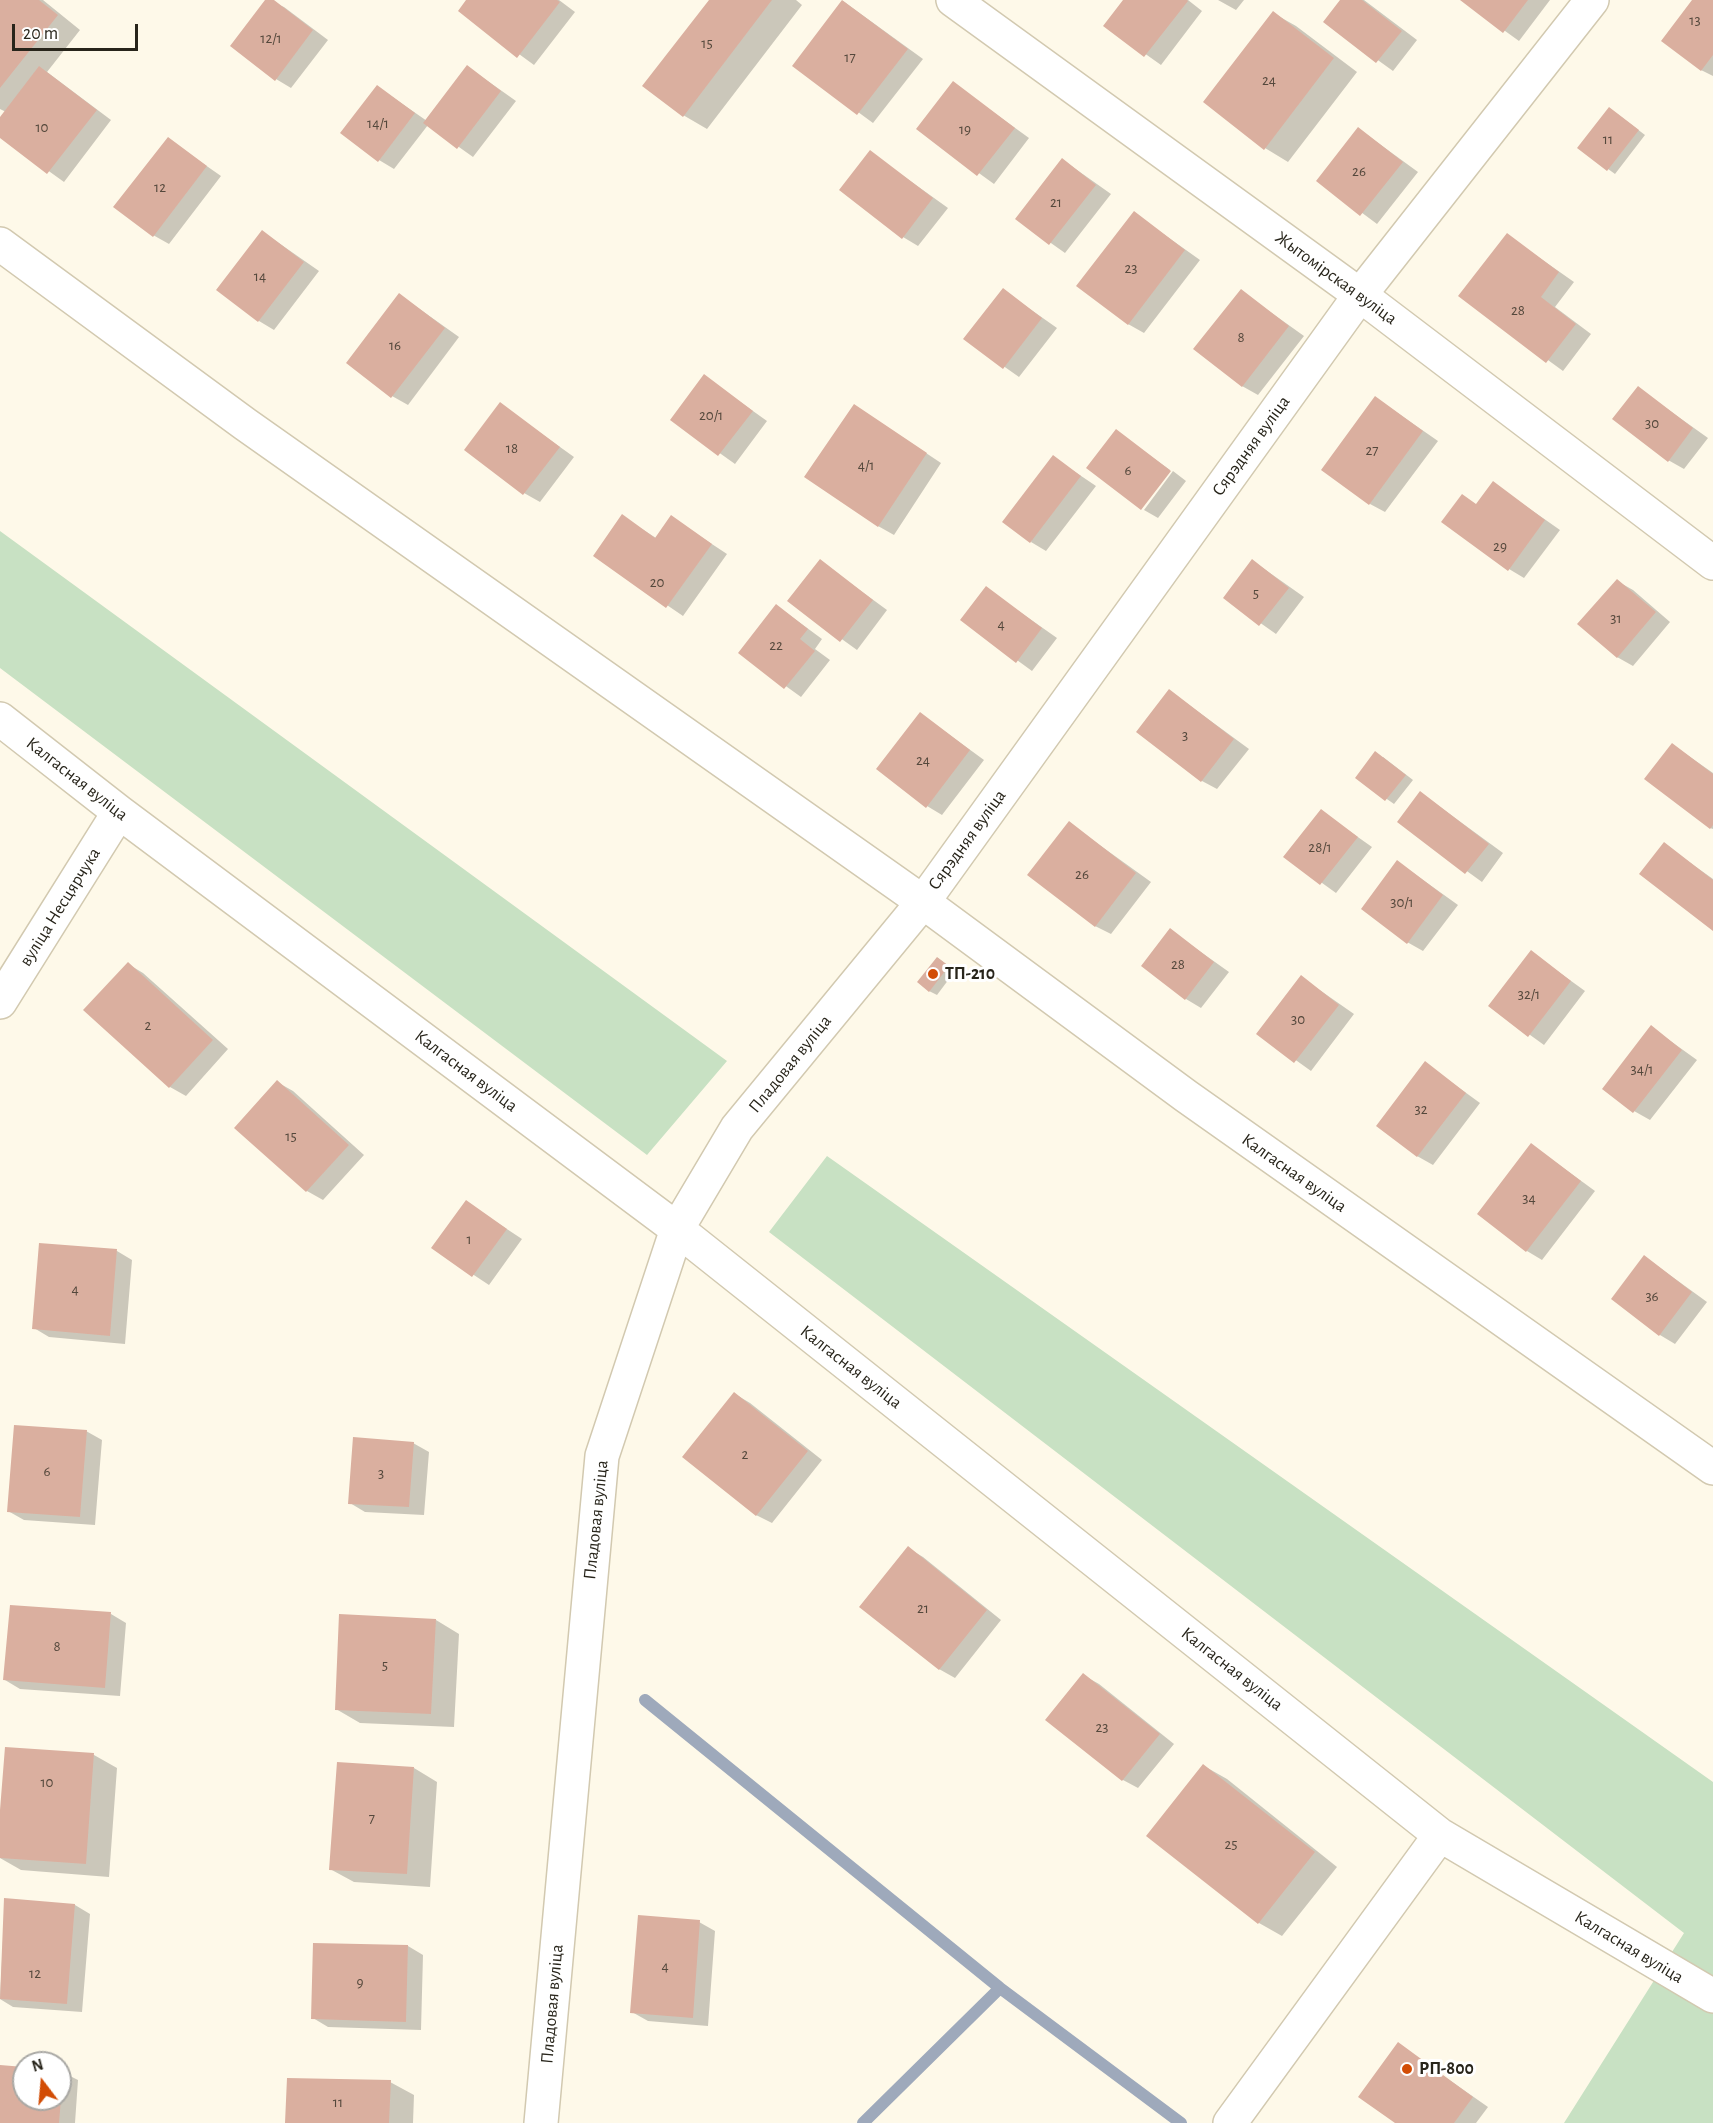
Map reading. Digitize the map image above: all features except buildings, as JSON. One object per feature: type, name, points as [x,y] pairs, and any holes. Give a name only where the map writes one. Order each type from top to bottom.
[{"type":"street","name":"Жытомірская вуліца","points":[[953,0],[1360,295],[1713,563]]},
{"type":"street","name":"Сярэдняя вуліца","points":[[923,902],[1360,295],[1592,0]]},
{"type":"street","name":"Калгасная вуліца","points":[[0,244],[245,424],[923,902],[1186,1096],[1713,1468]]},
{"type":"street","name":"Калгасная вуліца","points":[[0,719],[119,812],[677,1228],[1440,1835],[1713,1996]]},
{"type":"street","name":"вуліца Несцярчука","points":[[0,1002],[119,812]]},
{"type":"street","name":"Пладовая вуліца","points":[[541,2123],[602,1456],[677,1228],[737,1128],[923,902]]},
{"type":"street","points":[[1230,2123],[1440,1835]]},
{"type":"green space","points":[[0,531],[727,1061],[647,1155],[0,668]]},
{"type":"green space","points":[[827,1156],[1713,1782],[1713,2123],[1564,2123],[1684,1933],[769,1232]]},
{"type":"waterway","points":[[645,1700],[1000,1988],[1181,2123]]},
{"type":"waterway","points":[[863,2123],[1000,1988]]},
{"type":"place","name":"ТП-210","points":[[933,974]]},
{"type":"place","name":"РП-800","points":[[1407,2069]]}]
